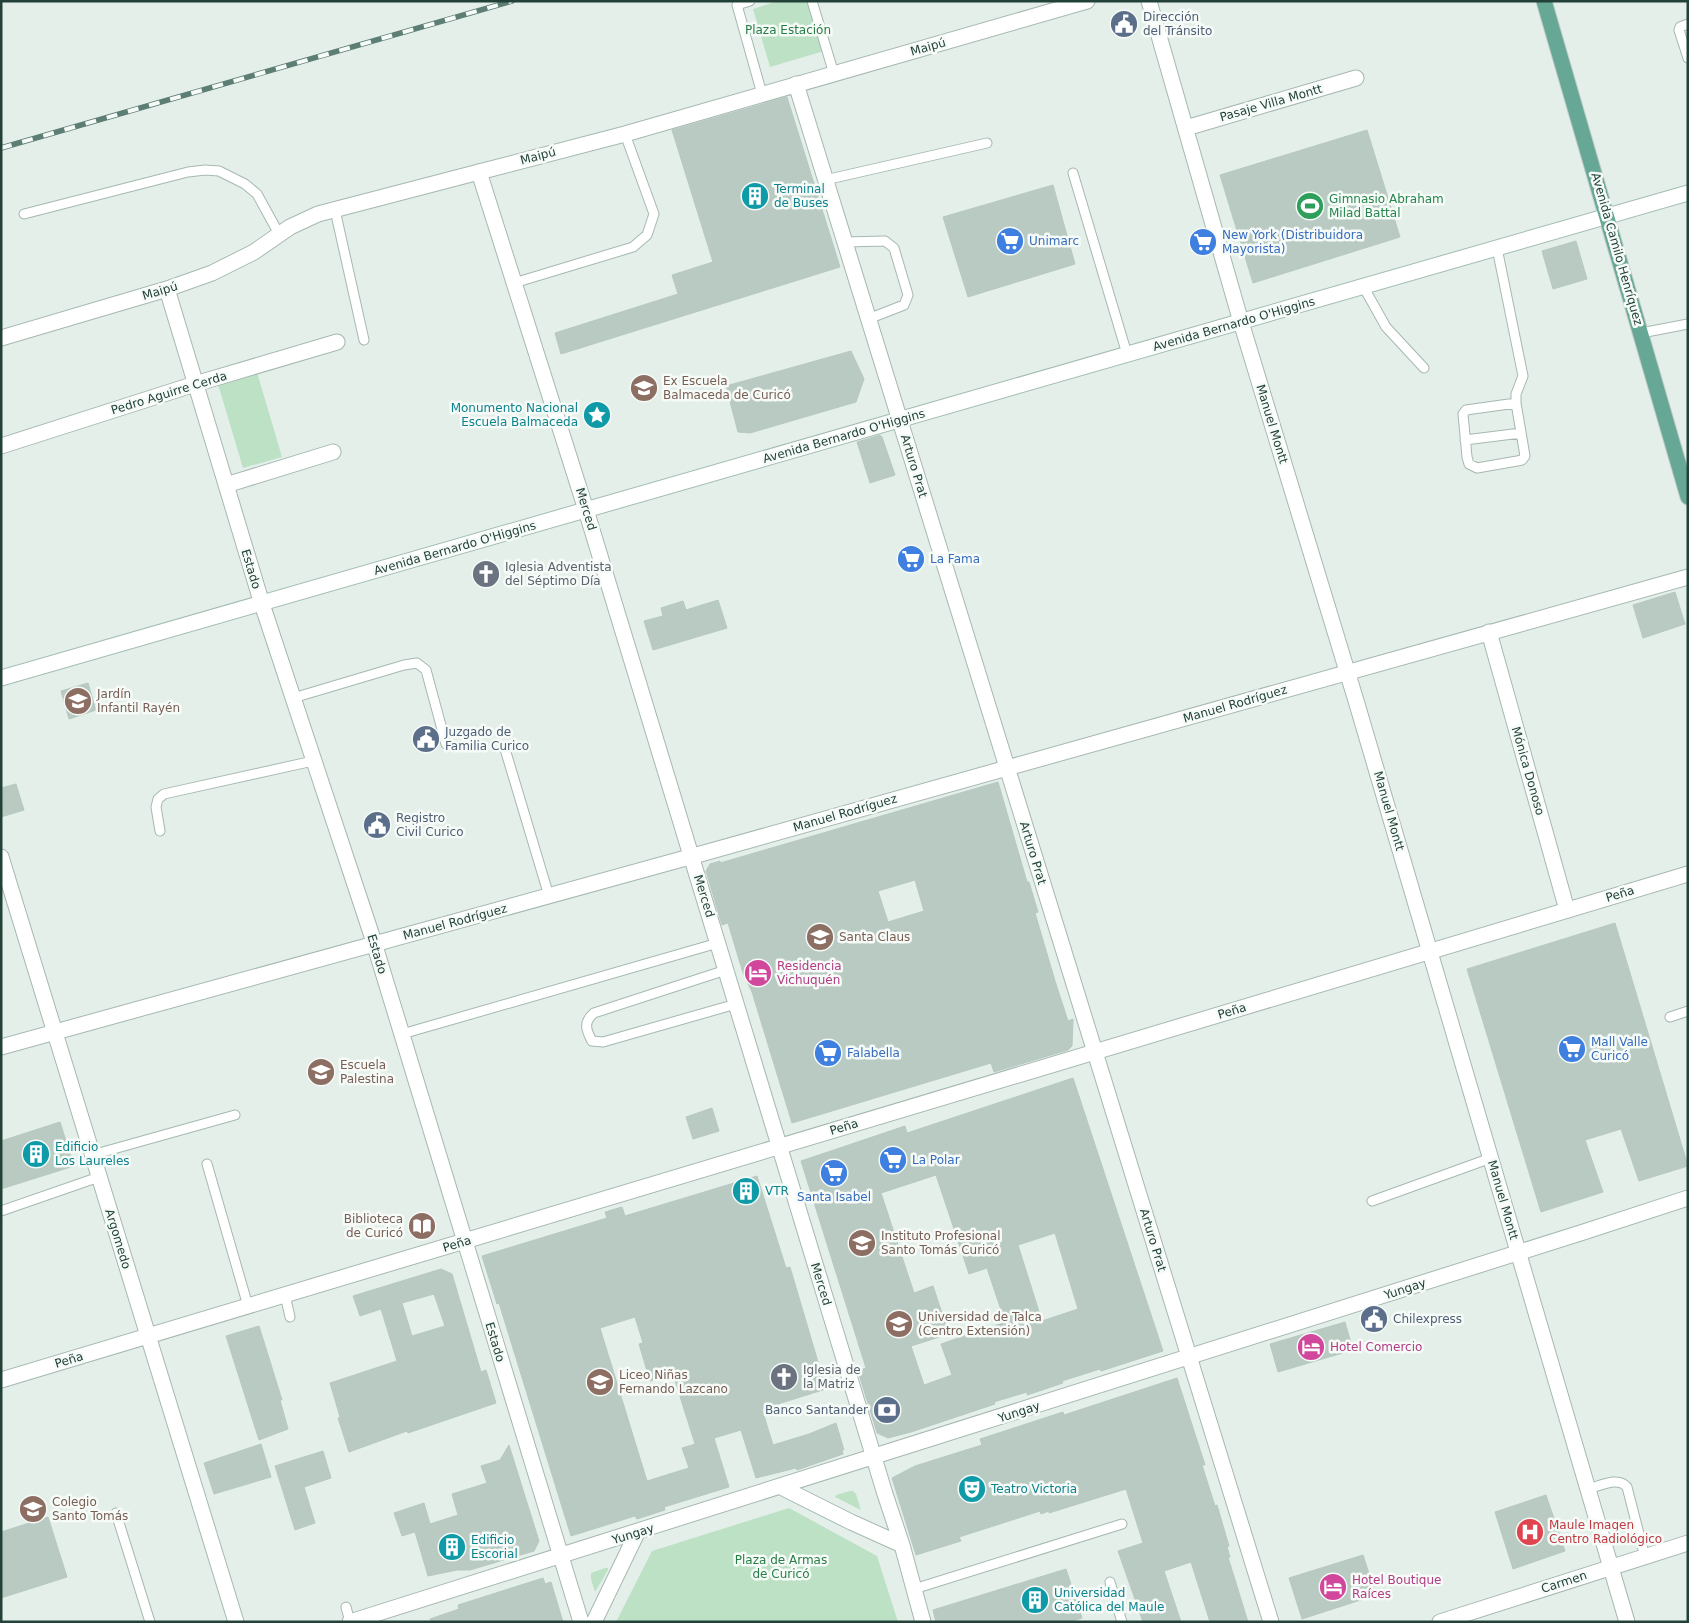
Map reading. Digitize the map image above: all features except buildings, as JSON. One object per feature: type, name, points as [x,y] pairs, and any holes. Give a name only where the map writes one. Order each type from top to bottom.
[{"type":"main road","name":"Avenida Camilo Henríquez","points":[[1544,1],[1688,497]]},
{"type":"street","name":"Maipú","points":[[1,338],[167,289],[212,273],[254,252],[301,221],[318,214],[625,134],[1087,1]]},
{"type":"street","name":"Manuel Montt","points":[[1149,1],[1241,322],[1347,672],[1627,1622]]},
{"type":"street","name":"Pasaje Villa Montt","points":[[1186,128],[1356,78]]},
{"type":"street","name":"Arturo Prat","points":[[796,84],[1271,1622]]},
{"type":"street","name":"Merced","points":[[479,172],[586,510],[924,1622]]},
{"type":"street","name":"Avenida Bernardo O'Higgins","points":[[1,678],[1688,193]]},
{"type":"street","name":"Estado","points":[[167,289],[262,604],[402,1034],[580,1622]]},
{"type":"street","name":"Pedro Aguirre Cerda","points":[[1,446],[195,384],[336,342]]},
{"type":"street","points":[[226,484],[333,452]]},
{"type":"street","name":"Manuel Rodríguez","points":[[1,1047],[549,896],[1688,577]]},
{"type":"street","name":"Mónica Donoso","points":[[1490,632],[1567,910]]},
{"type":"street","name":"Argomedo","points":[[1,857],[236,1622]]},
{"type":"street","name":"Peña","points":[[1,1380],[1688,874]]},
{"type":"street","name":"Yungay","points":[[350,1622],[874,1458],[1688,1198]]},
{"type":"street","points":[[781,1487],[902,1545]]},
{"type":"street","points":[[594,1622],[637,1533]]},
{"type":"street","name":"Carmen","points":[[1440,1622],[1688,1543]]},
{"type":"lane","points":[[750,1],[737,5],[762,94]]},
{"type":"lane","points":[[812,1],[834,74]]},
{"type":"lane","points":[[1688,24],[1680,27],[1679,30],[1688,58]]},
{"type":"lane","points":[[514,283],[633,247],[647,235],[654,214],[625,134]]},
{"type":"lane","points":[[825,180],[987,143]]},
{"type":"lane","points":[[24,214],[188,172],[219,171],[245,184],[257,194],[279,234]]},
{"type":"lane","points":[[1073,173],[1128,354]]},
{"type":"lane","points":[[336,210],[364,340]]},
{"type":"lane","points":[[845,242],[885,241],[894,248],[897,258],[908,295],[904,305],[868,319]]},
{"type":"lane","points":[[1497,248],[1523,376],[1516,394],[1516,403],[1525,456],[1522,460],[1477,468],[1469,464],[1463,414],[1466,410],[1516,403]]},
{"type":"lane","points":[[1363,286],[1386,327],[1424,368]]},
{"type":"lane","points":[[1641,332],[1688,324]]},
{"type":"lane","points":[[1466,440],[1521,433]]},
{"type":"lane","points":[[293,698],[404,665],[417,664],[426,670],[446,744]]},
{"type":"lane","points":[[505,750],[549,896]]},
{"type":"lane","points":[[160,831],[156,806],[158,799],[164,794],[314,761]]},
{"type":"lane","points":[[402,1034],[718,943]]},
{"type":"lane","points":[[726,970],[594,1013],[588,1018],[586,1024],[588,1034],[592,1041],[604,1042],[736,1004]]},
{"type":"lane","points":[[1670,1017],[1688,1011]]},
{"type":"lane","points":[[92,1155],[235,1115]]},
{"type":"lane","points":[[1372,1201],[1491,1158]]},
{"type":"lane","points":[[207,1164],[248,1306]]},
{"type":"lane","points":[[1,1211],[99,1177]]},
{"type":"lane","points":[[285,1295],[290,1317]]},
{"type":"lane","points":[[1588,1489],[1619,1481],[1628,1487],[1645,1557]]},
{"type":"lane","points":[[116,1513],[150,1622]]},
{"type":"lane","points":[[914,1588],[1122,1524]]},
{"type":"lane","points":[[1110,1582],[1122,1622]]},
{"type":"lane","points":[[346,1607],[350,1622]]},
{"type":"green space","name":"Plaza Estación","points":[[778,1],[810,1],[824,51],[770,67],[753,9]]},
{"type":"green space","points":[[256,369],[282,457],[243,468],[217,381]]},
{"type":"green space","points":[[850,1491],[856,1494],[861,1510],[835,1497]]},
{"type":"green space","name":"Plaza de Armas de Curicó","points":[[789,1508],[877,1556],[898,1622],[616,1622],[652,1551]]},
{"type":"green space","points":[[608,1568],[608,1570],[595,1592],[591,1573]]},
{"type":"railway","points":[[1,148],[512,1]]},
{"type":"place","name":"Dirección del Tránsito","points":[[1124,24]]},
{"type":"place","name":"Terminal de Buses","points":[[755,196]]},
{"type":"place","name":"Gimnasio Abraham Milad Battal","points":[[1310,206]]},
{"type":"place","name":"Unimarc","points":[[1010,241]]},
{"type":"place","name":"New York (Distribuidora Mayorista)","points":[[1203,242]]},
{"type":"place","name":"Ex Escuela Balmaceda de Curicó","points":[[644,388]]},
{"type":"place","name":"Monumento Nacional Escuela Balmaceda","points":[[597,415]]},
{"type":"place","name":"La Fama","points":[[911,559]]},
{"type":"place","name":"Iglesia Adventista del Séptimo Día","points":[[486,574]]},
{"type":"place","name":"Jardín Infantil Rayén","points":[[78,701]]},
{"type":"place","name":"Juzgado de Familia Curico","points":[[426,739]]},
{"type":"place","name":"Registro Civil Curico","points":[[377,825]]},
{"type":"place","name":"Santa Claus","points":[[820,937]]},
{"type":"place","name":"Residencia Vichuquén","points":[[758,973]]},
{"type":"place","name":"Mall Valle Curicó","points":[[1572,1049]]},
{"type":"place","name":"Falabella","points":[[828,1053]]},
{"type":"place","name":"Escuela Palestina","points":[[321,1072]]},
{"type":"place","name":"Edificio Los Laureles","points":[[36,1154]]},
{"type":"place","name":"La Polar","points":[[893,1160]]},
{"type":"place","name":"Santa Isabel","points":[[834,1173]]},
{"type":"place","name":"VTR","points":[[746,1191]]},
{"type":"place","name":"Biblioteca de Curicó","points":[[422,1226]]},
{"type":"place","name":"Instituto Profesional Santo Tomás Curicó","points":[[862,1243]]},
{"type":"place","name":"Chilexpress","points":[[1374,1319]]},
{"type":"place","name":"Universidad de Talca (Centro Extensión)","points":[[899,1324]]},
{"type":"place","name":"Hotel Comercio","points":[[1311,1347]]},
{"type":"place","name":"Iglesia de la Matriz","points":[[784,1377]]},
{"type":"place","name":"Liceo Niñas Fernando Lazcano","points":[[600,1382]]},
{"type":"place","name":"Banco Santander","points":[[887,1410]]},
{"type":"place","name":"Teatro Victoria","points":[[972,1489]]},
{"type":"place","name":"Colegio Santo Tomás","points":[[33,1509]]},
{"type":"place","name":"Maule Imagen Centro Radiológico","points":[[1530,1532]]},
{"type":"place","name":"Edificio Escorial","points":[[452,1547]]},
{"type":"place","name":"Hotel Boutique Raíces","points":[[1333,1587]]},
{"type":"place","name":"Universidad Católica del Maule","points":[[1035,1600]]}]
